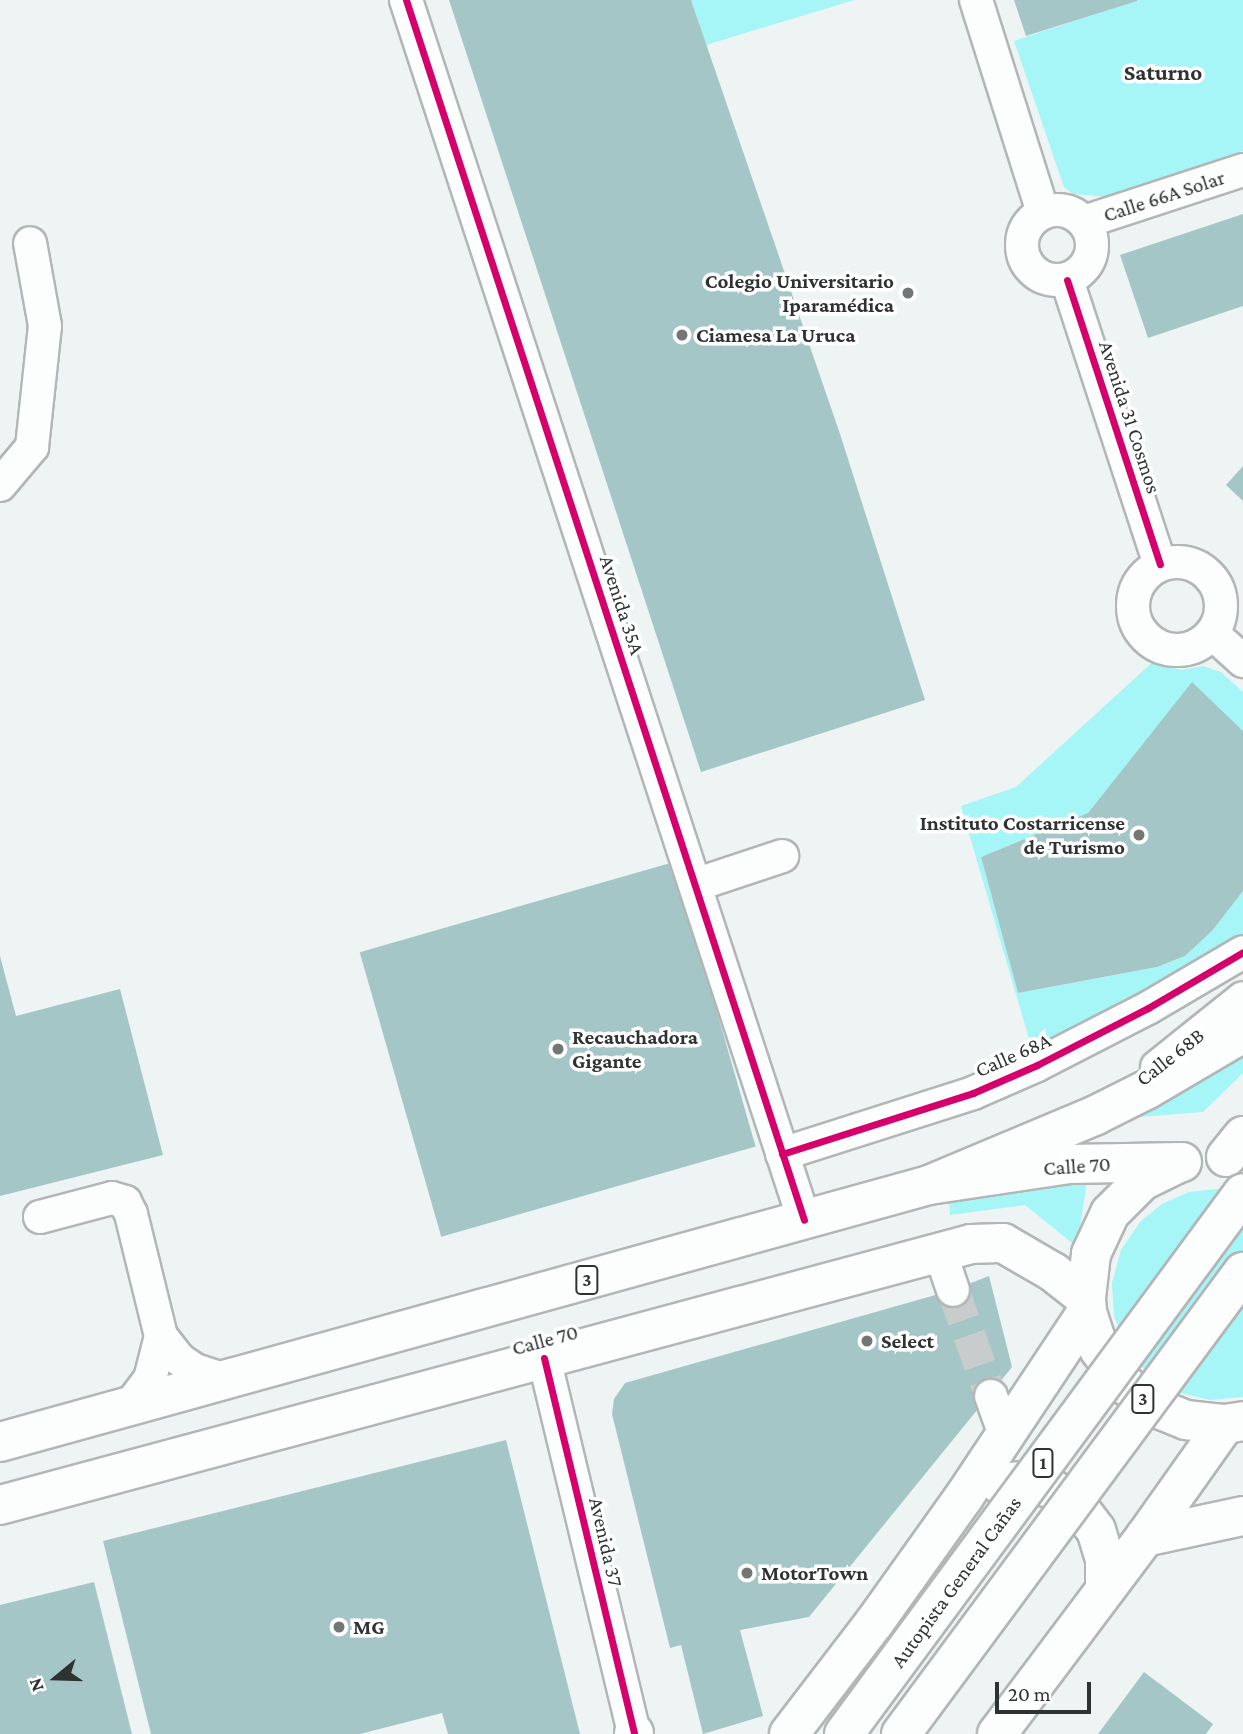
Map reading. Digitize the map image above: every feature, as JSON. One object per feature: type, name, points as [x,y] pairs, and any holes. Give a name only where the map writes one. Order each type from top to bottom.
[{"type":"main road","points":[[929,1185],[1096,1115],[1148,1089],[1243,1033]]},
{"type":"main road","name":"3","points":[[1234,1422],[1186,1420],[1151,1406],[1121,1381],[1099,1349],[1087,1305],[1090,1254],[1110,1213],[1142,1181],[1182,1162],[1237,1151]]},
{"type":"main road","name":"Calle 70","points":[[0,1442],[929,1185],[1069,1164],[1182,1162]]},
{"type":"main road","name":"Autopista General Cañas","points":[[844,1734],[1243,1193]]},
{"type":"main road","name":"Calle 70","points":[[0,1505],[971,1244],[1003,1243],[1053,1272],[1087,1305]]},
{"type":"main road","name":"1","points":[[901,1734],[1243,1272]]},
{"type":"main road","points":[[789,1734],[874,1623],[964,1497],[1087,1305]]},
{"type":"main road","points":[[997,1734],[1234,1422]]},
{"type":"main road","points":[[964,1497],[992,1484],[1023,1481],[1052,1489],[1077,1505],[1096,1530],[1105,1559],[1105,1589]]},
{"type":"main road","points":[[1145,1537],[1243,1516]]},
{"type":"street","name":"Avenida 35A","points":[[406,0],[804,1220]]},
{"type":"street","points":[[975,0],[1042,213]]},
{"type":"street","name":"Calle 66A Solar","points":[[1084,222],[1243,170]]},
{"type":"street","points":[[1066,211],[1084,222],[1091,235],[1091,257],[1086,267],[1067,280],[1044,278],[1027,263],[1023,240],[1026,228],[1042,213],[1066,211]]},
{"type":"street","points":[[0,485],[32,447],[45,326],[30,243]]},
{"type":"street","name":"Avenida 31 Cosmos","points":[[1067,280],[1160,564]]},
{"type":"street","points":[[1186,562],[1198,567],[1216,585],[1221,610],[1212,633],[1191,649],[1177,651],[1151,643],[1142,633],[1132,607],[1134,594],[1149,571],[1160,564],[1186,562]]},
{"type":"street","points":[[1212,633],[1243,661]]},
{"type":"street","points":[[695,885],[782,856]]},
{"type":"street","name":"Calle 68A","points":[[782,1154],[972,1093],[1011,1076],[1101,1033],[1243,953]]},
{"type":"street","name":"Calle 68B","points":[[1096,1115],[1243,998]]},
{"type":"street","points":[[40,1217],[112,1198],[125,1202],[138,1237],[161,1336],[150,1379],[129,1407]]},
{"type":"street","points":[[940,1252],[953,1290]]},
{"type":"street","points":[[161,1336],[187,1365],[225,1380]]},
{"type":"street","name":"Avenida 37","points":[[544,1358],[634,1734]]},
{"type":"street","points":[[991,1396],[1005,1434]]},
{"type":"shaded area","points":[[691,0],[854,0],[706,45]]},
{"type":"shaded area","points":[[1138,0],[1243,0],[1243,151],[1110,197],[1073,194],[1064,187],[1014,41]]},
{"type":"shaded area","points":[[1156,659],[1169,667],[1182,670],[1203,666],[1221,672],[1243,692],[1243,731],[1192,683],[1088,813],[981,857],[1018,993],[1157,967],[1185,956],[1212,931],[1243,891],[1243,934],[1156,987],[1032,1049],[961,806],[1016,787]]},
{"type":"shaded area","points":[[1243,1048],[1243,1073],[1203,1112],[1102,1120]]},
{"type":"shaded area","points":[[1087,1181],[1077,1247],[1025,1205],[950,1215],[949,1196]]},
{"type":"shaded area","points":[[1217,1189],[1243,1192],[1243,1397],[1210,1400],[1177,1392],[1148,1374],[1127,1348],[1114,1316],[1112,1283],[1121,1250],[1140,1222],[1162,1204],[1189,1192]]},
{"type":"building","name":"Ciamesa La Uruca","points":[[449,0],[691,0],[840,434],[925,700],[701,772]]},
{"type":"building","points":[[1014,0],[1137,0],[1137,1],[1026,36]]},
{"type":"building","points":[[1243,214],[1243,306],[1148,338],[1120,255]]},
{"type":"building","points":[[1243,466],[1243,501],[1226,485]]},
{"type":"building","name":"Instituto Costarricense de Turismo","points":[[1192,682],[1243,731],[1243,891],[1212,931],[1185,956],[1157,967],[1018,993],[981,857],[1088,813]]},
{"type":"building","name":"Recauchadora Gigante","points":[[674,862],[756,1147],[441,1237],[360,952]]},
{"type":"building","points":[[0,956],[16,1016],[120,989],[163,1155],[0,1196]]},
{"type":"building","name":"MotorTown","points":[[989,1276],[1012,1367],[809,1617],[740,1630],[763,1716],[703,1734],[681,1645],[670,1648],[612,1414],[614,1399],[625,1383],[953,1290]]},
{"type":"building","name":"MG","points":[[506,1440],[580,1734],[448,1734],[442,1713],[360,1734],[151,1734],[103,1541]]},
{"type":"building","points":[[94,1582],[132,1734],[0,1734],[0,1605]]},
{"type":"building","points":[[1144,1672],[1213,1724],[1206,1734],[1098,1734]]},
{"type":"tunnel","points":[[953,1290],[991,1396]]},
{"type":"cycle path","points":[[406,0],[804,1220]]},
{"type":"cycle path","points":[[1067,280],[1160,564]]},
{"type":"cycle path","points":[[782,1154],[973,1093],[1037,1065],[1148,1008],[1243,952]]},
{"type":"cycle path","points":[[544,1358],[634,1734]]},
{"type":"place","name":"Colegio Universitario Iparamédica","points":[[908,293]]},
{"type":"place","name":"Ciamesa La Uruca","points":[[682,335]]},
{"type":"place","name":"Instituto Costarricense de Turismo","points":[[1139,835]]},
{"type":"place","name":"Recauchadora Gigante","points":[[558,1049]]},
{"type":"place","name":"Select","points":[[867,1341]]},
{"type":"place","name":"MotorTown","points":[[747,1573]]},
{"type":"place","name":"MG","points":[[339,1627]]},
{"type":"district","name":"Saturno","points":[[1163,72]]}]
